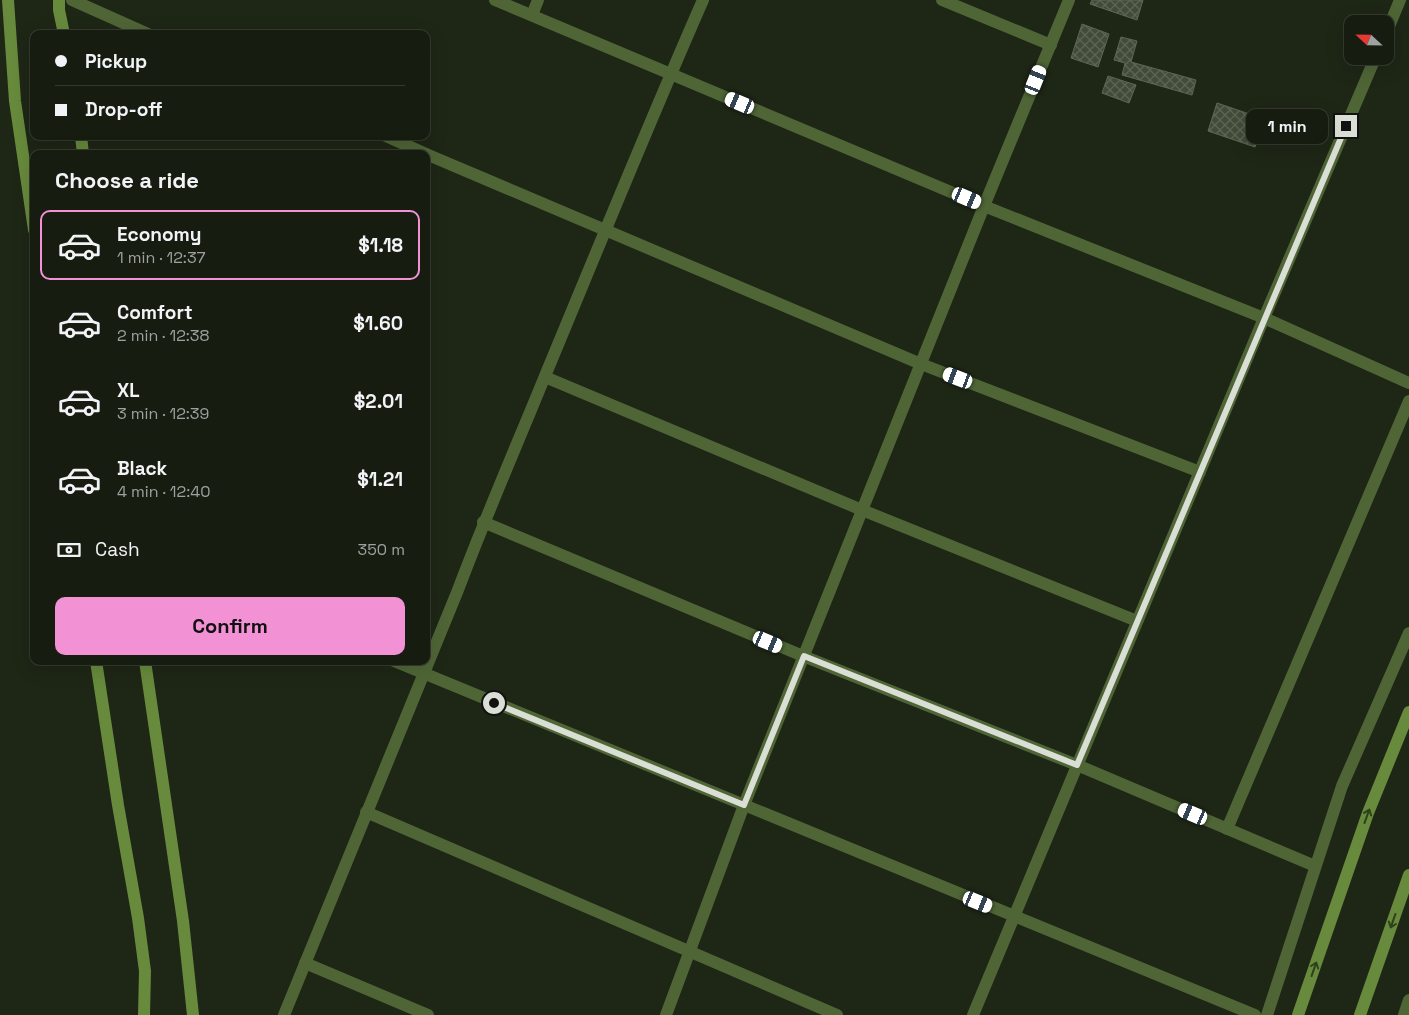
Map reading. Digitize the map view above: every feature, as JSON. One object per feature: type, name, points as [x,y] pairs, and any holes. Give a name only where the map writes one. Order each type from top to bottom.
[{"type":"street","points":[[8,0],[15,101],[30,203]]},
{"type":"street","points":[[59,0],[63,30]]},
{"type":"street","points":[[72,0],[139,30]]},
{"type":"street","points":[[495,0],[984,206],[1264,318],[1409,383]]},
{"type":"street","points":[[532,15],[538,0]]},
{"type":"street","points":[[430,656],[458,590],[483,522],[545,377],[604,230],[703,0]]},
{"type":"street","points":[[942,0],[1051,44]]},
{"type":"street","points":[[666,1015],[744,805],[984,206],[1069,0]]},
{"type":"street","points":[[1394,15],[1400,0]]},
{"type":"street","points":[[973,1015],[1264,318],[1372,65]]},
{"type":"street","points":[[395,140],[417,150]]},
{"type":"street","points":[[430,156],[921,364],[1200,472]]},
{"type":"street","points":[[545,377],[862,510],[1137,622]]},
{"type":"street","points":[[1226,829],[1409,401]]},
{"type":"street","points":[[483,522],[804,656],[1077,765],[1315,866]]},
{"type":"street","points":[[1267,1015],[1342,786],[1409,633]]},
{"type":"street","points":[[97,665],[138,918],[144,971],[144,1015]]},
{"type":"street","points":[[146,665],[194,1015]]},
{"type":"street","points":[[404,665],[1255,1015]]},
{"type":"street","points":[[284,1015],[426,665]]},
{"type":"street","points":[[1298,1015],[1368,813],[1409,712]]},
{"type":"street","points":[[366,812],[837,1015]]},
{"type":"street","points":[[1360,1015],[1409,875]]},
{"type":"street","points":[[305,963],[428,1015]]},
{"type":"street","points":[[1404,1015],[1409,1000]]},
{"type":"building","points":[[1092,0],[1143,0],[1137,20],[1090,4]]},
{"type":"building","points":[[1082,24],[1109,34],[1098,67],[1071,58]]},
{"type":"building","points":[[1121,37],[1137,41],[1131,62],[1196,80],[1192,95],[1122,75],[1125,63],[1114,60]]},
{"type":"building","points":[[1108,76],[1136,85],[1129,103],[1102,93]]},
{"type":"building","points":[[1217,103],[1264,119],[1255,147],[1208,131]]},
{"type":"route","points":[[494,703],[744,805],[804,656],[1077,765],[1346,126]]}]
